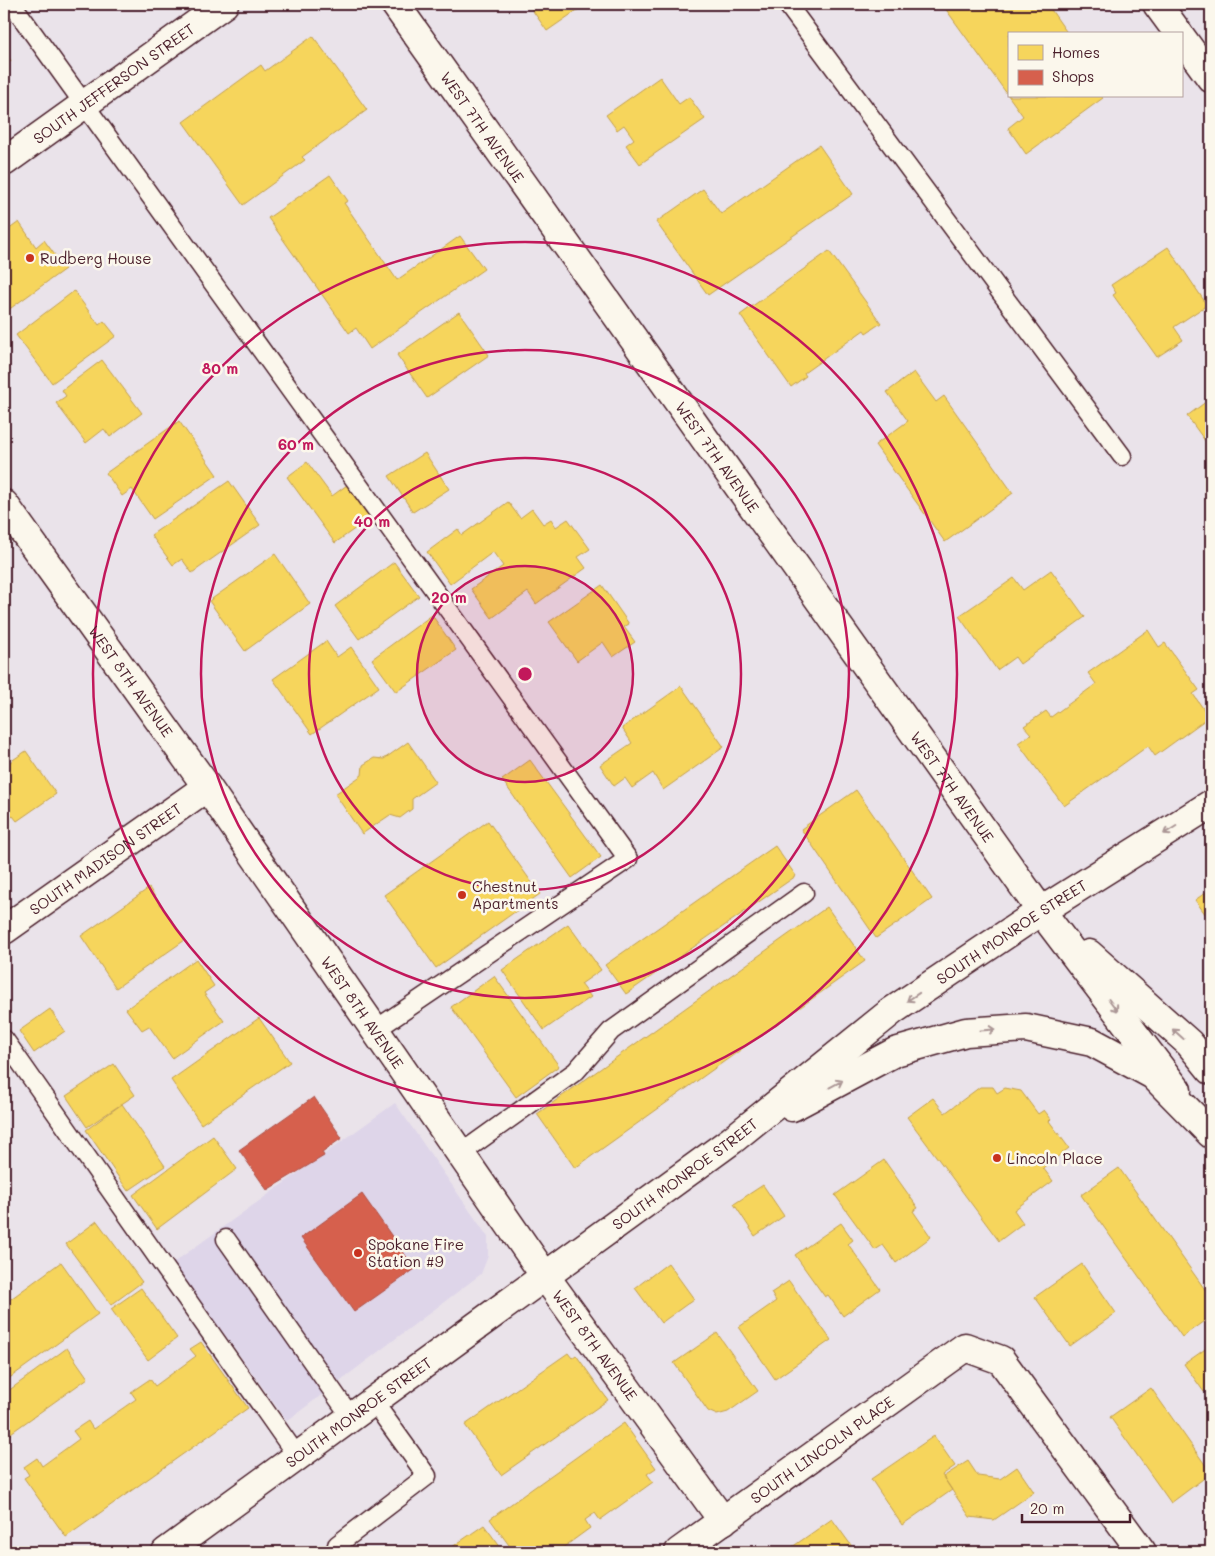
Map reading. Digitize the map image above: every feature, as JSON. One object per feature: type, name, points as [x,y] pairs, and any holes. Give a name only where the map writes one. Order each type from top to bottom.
[{"type":"street","name":"SOUTH JEFFERSON STREET","points":[[4,162],[224,4]]},
{"type":"street","name":"WEST 7TH AVENUE","points":[[395,4],[1041,911],[1211,1134]]},
{"type":"street","points":[[1157,4],[1178,32]]},
{"type":"street","points":[[1182,37],[1207,64]]},
{"type":"street","name":"WEST 8TH AVENUE","points":[[4,504],[207,787],[545,1276],[723,1521]]},
{"type":"street","name":"SOUTH MADISON STREET","points":[[4,930],[207,787]]},
{"type":"street","name":"SOUTH MONROE STREET","points":[[166,1552],[732,1140],[892,1011],[1041,911],[1211,804]]},
{"type":"street","name":"WEST 7TH AVENUE","points":[[1041,911],[1188,1043],[1211,1070]]},
{"type":"street","name":"WEST 7TH AVENUE","points":[[732,1140],[895,1052],[966,1032],[1026,1028],[1092,1042],[1153,1075],[1211,1134]]},
{"type":"street","name":"SOUTH LINCOLN PLACE","points":[[679,1552],[966,1347],[1001,1360],[1142,1552]]},
{"type":"lane","points":[[12,4],[628,859],[375,1030]]},
{"type":"lane","points":[[786,4],[1122,456]]},
{"type":"lane","points":[[460,1154],[576,1071],[611,1032],[804,893]]},
{"type":"lane","points":[[4,1038],[297,1456]]},
{"type":"lane","points":[[226,1238],[362,1409],[427,1476],[337,1545]]},
{"type":"shaded area","points":[[395,1103],[488,1237],[488,1256],[481,1274],[287,1421],[173,1263]]},
{"type":"building: Homes","points":[[528,4],[586,4],[547,31]]},
{"type":"building: Homes","points":[[942,4],[1047,4],[1067,32],[1008,32],[1008,95]]},
{"type":"building: Homes","points":[[313,36],[367,110],[302,157],[305,160],[243,205],[183,122],[261,65],[265,71]]},
{"type":"building: Homes","points":[[4,51],[11,61],[4,66]]},
{"type":"building: Homes","points":[[660,77],[679,104],[689,97],[705,119],[640,164],[626,145],[634,139],[624,125],[617,130],[606,115]]},
{"type":"building: Homes","points":[[1010,98],[1103,98],[1026,154],[1008,128],[1023,116]]},
{"type":"building: Homes","points":[[819,145],[853,194],[708,295],[656,222],[703,189],[721,214]]},
{"type":"building: Homes","points":[[330,175],[348,201],[344,203],[397,280],[460,236],[484,269],[370,349],[356,328],[349,333],[268,218]]},
{"type":"building: Homes","name":"Rudberg House","points":[[19,222],[36,247],[44,240],[65,269],[4,313],[4,233]]},
{"type":"building: Homes","points":[[1168,247],[1207,305],[1174,327],[1183,340],[1157,357],[1113,295],[1116,293],[1111,285]]},
{"type":"building: Homes","points":[[829,251],[881,323],[866,333],[864,330],[804,373],[806,376],[791,387],[740,315]]},
{"type":"building: Homes","points":[[74,291],[99,325],[104,321],[116,336],[52,383],[16,335]]},
{"type":"building: Homes","points":[[459,312],[489,355],[427,398],[397,355]]},
{"type":"building: Homes","points":[[102,360],[142,413],[110,437],[104,429],[86,443],[56,403],[66,396],[62,390]]},
{"type":"building: Homes","points":[[914,372],[936,402],[944,396],[1013,493],[945,542],[875,445],[908,421],[887,392]]},
{"type":"building: Homes","points":[[1211,398],[1211,449],[1187,416]]},
{"type":"building: Homes","points":[[179,421],[217,475],[153,519],[132,489],[122,496],[106,473]]},
{"type":"building: Homes","points":[[425,453],[449,489],[413,512],[389,476]]},
{"type":"building: Homes","points":[[307,462],[332,496],[347,485],[370,518],[335,543],[287,477]]},
{"type":"building: Homes","points":[[229,481],[260,525],[192,573],[182,559],[173,565],[151,535]]},
{"type":"building: Homes","points":[[508,502],[520,518],[532,509],[543,524],[551,519],[556,527],[568,519],[590,549],[578,557],[586,568],[536,604],[528,592],[492,618],[471,589],[503,566],[493,552],[450,584],[427,552],[458,529],[462,535]]},
{"type":"building: Homes","points":[[275,554],[310,604],[245,651],[209,601]]},
{"type":"building: Homes","points":[[394,562],[419,596],[359,639],[335,606]]},
{"type":"building: Homes","points":[[1051,570],[1085,617],[1020,664],[1015,657],[997,670],[959,616],[1014,578],[1023,590]]},
{"type":"building: Homes","points":[[602,585],[629,624],[624,627],[635,642],[613,657],[603,642],[577,661],[549,622]]},
{"type":"building: Homes","points":[[432,615],[456,650],[396,692],[372,659]]},
{"type":"building: Homes","points":[[1148,630],[1159,647],[1165,643],[1199,690],[1193,694],[1209,717],[1155,756],[1148,746],[1064,806],[1018,743],[1031,734],[1024,726],[1046,711],[1051,717],[1096,684],[1088,673]]},
{"type":"building: Homes","points":[[326,641],[337,657],[351,647],[379,687],[312,734],[273,679]]},
{"type":"building: Homes","points":[[681,686],[724,747],[663,790],[653,773],[632,788],[625,778],[614,786],[600,765],[632,743],[622,728]]},
{"type":"building: Homes","points":[[408,742],[436,782],[412,799],[412,809],[400,818],[390,815],[362,834],[335,794],[362,775],[363,765],[374,758],[384,759]]},
{"type":"building: Homes","points":[[26,751],[56,794],[17,821],[13,816],[4,822],[4,766]]},
{"type":"building: Homes","points":[[530,760],[601,857],[572,878],[502,780]]},
{"type":"building: Homes","points":[[856,790],[932,899],[876,938],[801,829]]},
{"type":"building: Homes","name":"Chestnut Apartments","points":[[488,821],[540,894],[436,968],[384,895]]},
{"type":"building: Homes","points":[[775,846],[796,876],[626,994],[605,965]]},
{"type":"building: Homes","points":[[149,888],[185,940],[116,988],[81,936]]},
{"type":"building: Homes","points":[[1211,889],[1211,922],[1195,900]]},
{"type":"building: Homes","points":[[827,907],[865,961],[575,1168],[537,1114]]},
{"type":"building: Homes","points":[[568,924],[601,970],[581,984],[591,997],[544,1030],[502,970]]},
{"type":"building: Homes","points":[[196,959],[214,986],[204,993],[224,1021],[172,1058],[149,1026],[142,1030],[126,1009]]},
{"type":"building: Homes","points":[[494,976],[559,1066],[516,1097],[451,1007]]},
{"type":"building: Homes","points":[[50,1009],[65,1031],[34,1053],[19,1031]]},
{"type":"building: Homes","points":[[259,1018],[290,1062],[201,1124],[171,1080]]},
{"type":"building: Homes","points":[[114,1064],[135,1095],[87,1127],[66,1096]]},
{"type":"building: Homes","name":"Lincoln Place","points":[[980,1087],[993,1087],[997,1093],[1005,1088],[1021,1091],[1038,1114],[1044,1110],[1051,1119],[1049,1121],[1069,1148],[1043,1168],[1053,1181],[1014,1210],[1023,1223],[999,1241],[907,1117],[933,1098],[945,1113]]},
{"type":"building: Homes","points":[[122,1104],[165,1166],[128,1191],[86,1130]]},
{"type":"building: Homes","points":[[213,1136],[237,1169],[157,1229],[133,1195]]},
{"type":"building: Homes","points":[[884,1160],[918,1208],[913,1211],[931,1237],[896,1263],[883,1245],[875,1250],[835,1195]]},
{"type":"building: Homes","points":[[1119,1168],[1211,1298],[1211,1316],[1182,1337],[1081,1195]]},
{"type":"building: Homes","points":[[763,1185],[784,1216],[755,1236],[734,1204]]},
{"type":"building: Homes","points":[[97,1221],[142,1282],[111,1305],[66,1244]]},
{"type":"building: Homes","points":[[841,1223],[853,1240],[848,1244],[880,1289],[843,1316],[828,1295],[825,1297],[795,1255]]},
{"type":"building: Homes","points":[[61,1262],[98,1314],[4,1382],[4,1304]]},
{"type":"building: Homes","points":[[668,1263],[694,1299],[661,1323],[635,1288]]},
{"type":"building: Homes","points":[[1082,1264],[1116,1313],[1070,1346],[1035,1297]]},
{"type":"building: Homes","points":[[789,1281],[831,1340],[775,1379],[739,1327],[776,1301],[771,1293]]},
{"type":"building: Homes","points":[[141,1288],[177,1338],[148,1360],[111,1309]]},
{"type":"building: Homes","points":[[717,1333],[758,1391],[728,1412],[717,1415],[708,1411],[674,1363]]},
{"type":"building: Homes","points":[[201,1342],[248,1408],[66,1537],[24,1478],[29,1475],[24,1467],[37,1458],[42,1466],[79,1439],[73,1431],[88,1421],[93,1429],[136,1399],[131,1392],[150,1379],[155,1386],[196,1356],[190,1349]]},
{"type":"building: Homes","points":[[1211,1345],[1211,1387],[1204,1392],[1184,1364]]},
{"type":"building: Homes","points":[[67,1348],[88,1378],[8,1435],[4,1429],[4,1394]]},
{"type":"building: Homes","points":[[568,1353],[572,1358],[576,1355],[608,1400],[501,1475],[465,1425]]},
{"type":"building: Homes","points":[[1151,1388],[1211,1473],[1171,1503],[1110,1417]]},
{"type":"building: Homes","points":[[624,1423],[656,1468],[647,1474],[653,1482],[600,1520],[595,1513],[585,1520],[590,1528],[557,1552],[514,1552],[490,1519]]},
{"type":"building: Homes","points":[[934,1436],[955,1466],[942,1475],[952,1490],[902,1525],[871,1479]]},
{"type":"building: Homes","points":[[968,1461],[978,1476],[1000,1479],[1017,1467],[1034,1492],[994,1520],[970,1517],[943,1477]]},
{"type":"building: Homes","points":[[832,1519],[856,1552],[785,1552]]},
{"type":"building: Homes","points":[[484,1525],[504,1552],[445,1552]]},
{"type":"building: Shops","points":[[314,1097],[342,1138],[322,1152],[324,1156],[267,1190],[239,1150]]},
{"type":"building: Shops","name":"Spokane Fire Station #9","points":[[362,1194],[415,1269],[354,1312],[301,1238]]},
{"type":"place","name":"Rudberg House","points":[[30,258]]},
{"type":"place","name":"Chestnut Apartments","points":[[462,895]]},
{"type":"place","name":"Lincoln Place","points":[[997,1158]]},
{"type":"place","name":"Spokane Fire Station #9","points":[[358,1253]]}]
